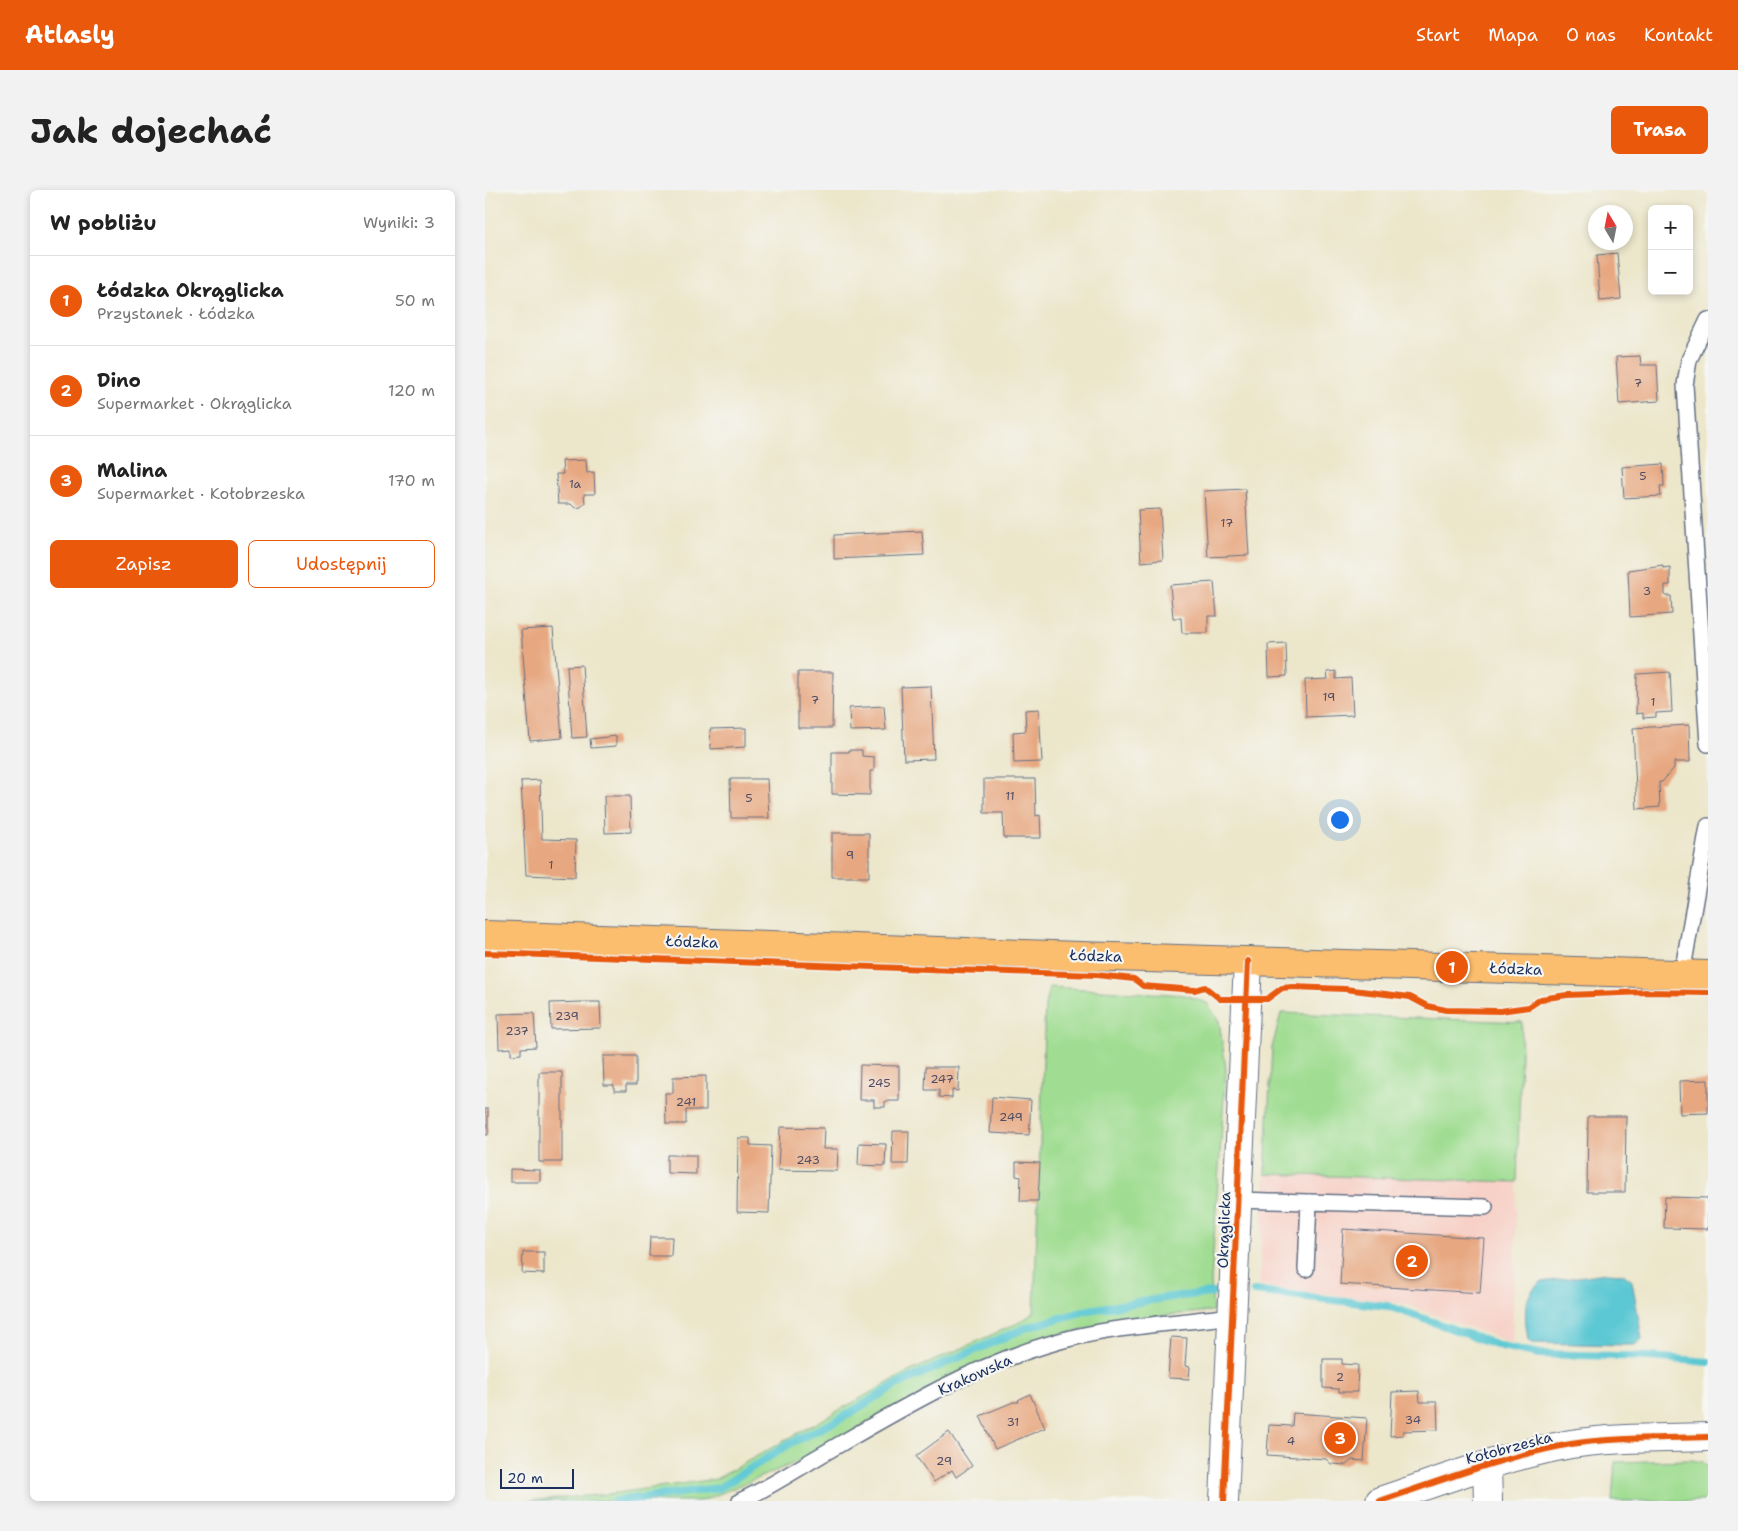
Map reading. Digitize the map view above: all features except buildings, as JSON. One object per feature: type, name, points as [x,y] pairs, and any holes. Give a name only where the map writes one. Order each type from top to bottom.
[{"type":"main road","name":"Łódzka","points":[[485,935],[1695,974]]},
{"type":"street","name":"Okrąglicka","points":[[1224,1501],[1248,961]]},
{"type":"street","name":"Kołobrzeska","points":[[1380,1501],[1487,1465],[1533,1452],[1573,1444],[1616,1440],[1708,1437]]},
{"type":"street","points":[[1487,1465],[1487,1501]]},
{"type":"lane","points":[[1708,320],[1689,360],[1685,385],[1708,744]]},
{"type":"lane","points":[[1695,974],[1708,826]]},
{"type":"lane","points":[[1238,1200],[1485,1207]]},
{"type":"lane","points":[[1307,1269],[1309,1202]]},
{"type":"lane","name":"Krakowska","points":[[740,1501],[887,1417],[933,1393],[998,1363],[1045,1345],[1085,1334],[1233,1316]]},
{"type":"shaded area","points":[[1265,1174],[1517,1182],[1512,1343],[1402,1303],[1259,1286]]},
{"type":"green space","points":[[1049,987],[1185,995],[1207,1003],[1219,1021],[1226,1069],[1211,1280],[1213,1311],[1147,1317],[1051,1337],[792,1464],[702,1501],[524,1501],[609,1494],[716,1479],[902,1375],[1018,1323],[1034,1313],[1045,1005]]},
{"type":"green space","points":[[1281,1013],[1522,1022],[1517,1182],[1265,1174],[1272,1048]]},
{"type":"green space","points":[[1691,1460],[1703,1462],[1708,1467],[1708,1501],[1612,1501],[1615,1462]]},
{"type":"water","points":[[1607,1273],[1623,1274],[1632,1281],[1642,1339],[1635,1345],[1532,1343],[1528,1340],[1527,1301],[1530,1294],[1541,1282]]},
{"type":"waterway","points":[[1254,1291],[1388,1306],[1501,1346],[1540,1354],[1651,1357],[1708,1362]]},
{"type":"waterway","points":[[616,1501],[719,1488],[791,1443],[840,1419],[894,1386],[1025,1328],[1089,1310],[1171,1297],[1213,1293]]},
{"type":"cycle path","points":[[485,953],[1096,975],[1134,979],[1143,986],[1195,990],[1205,987],[1220,999],[1267,999],[1282,988],[1292,987],[1345,989],[1410,997],[1427,1006],[1446,1010],[1500,1011],[1529,1007],[1541,999],[1567,995],[1647,992],[1708,993]]},
{"type":"cycle path","points":[[1224,1501],[1248,961]]},
{"type":"cycle path","points":[[1380,1501],[1498,1462],[1571,1444],[1622,1439],[1708,1437]]},
{"type":"place","name":"Łódzka Okrąglicka","points":[[1452,967]]},
{"type":"place","name":"Dino","points":[[1412,1261]]},
{"type":"place","name":"Malina","points":[[1340,1438]]}]
